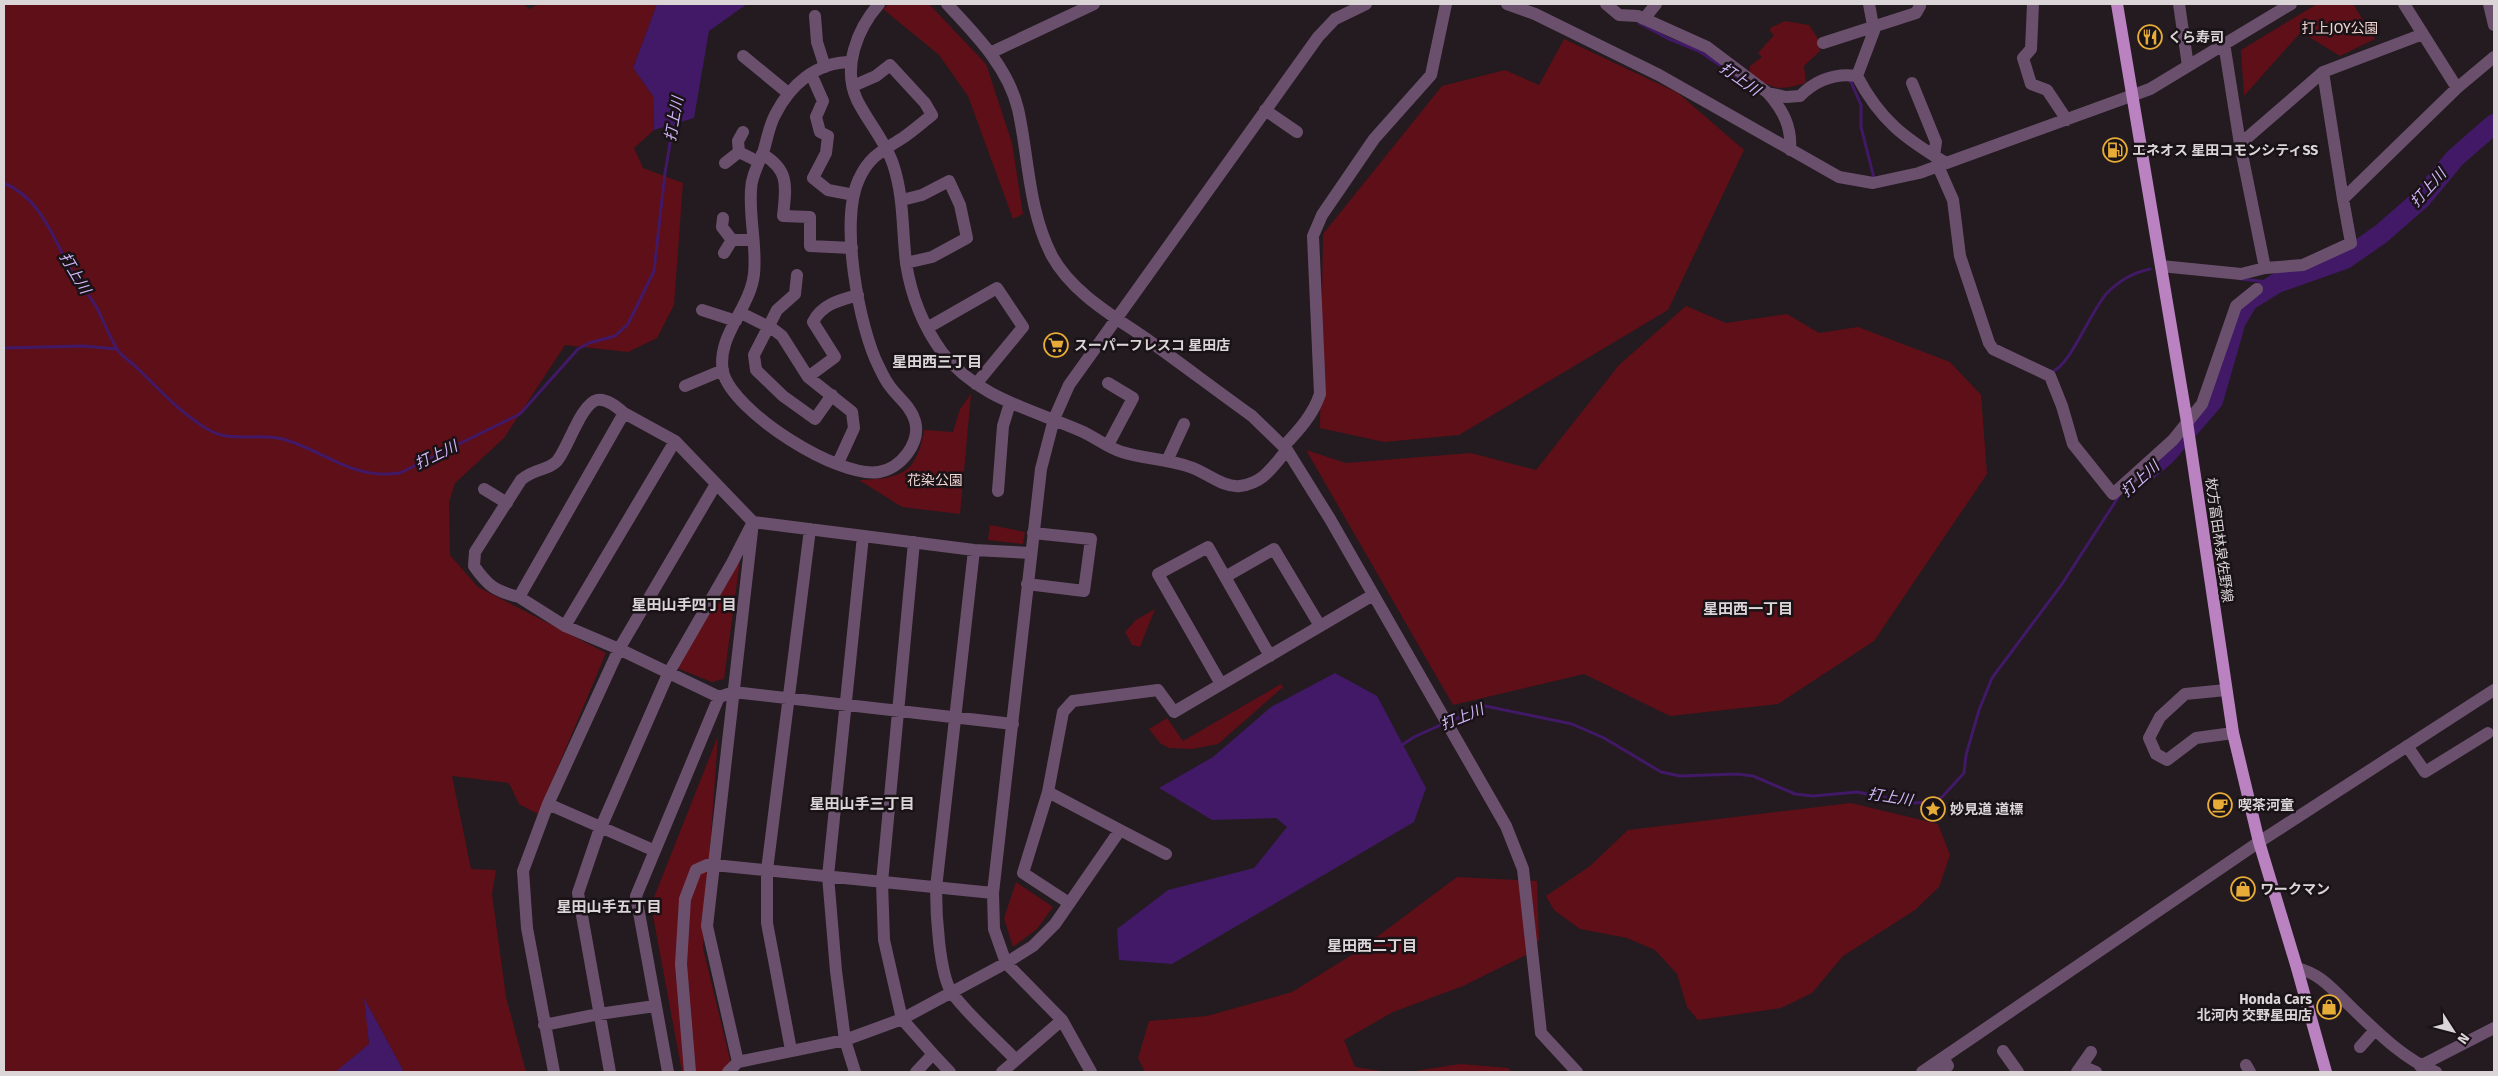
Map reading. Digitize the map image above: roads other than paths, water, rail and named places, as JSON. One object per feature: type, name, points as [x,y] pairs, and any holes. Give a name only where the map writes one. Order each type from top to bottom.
[{"type":"main road","name":"枚方富田林泉佐野線","points":[[2117,4],[2187,422],[2233,733],[2259,842],[2326,1072]]},
{"type":"street","points":[[879,4],[869,15],[857,37],[851,62],[853,86],[857,99],[886,147],[892,164],[902,200],[906,263],[913,298],[927,328],[943,353],[976,384],[994,397],[1054,419],[1120,452],[1190,466],[1228,485],[1239,486],[1262,480],[1316,406],[1320,394],[1313,236],[1322,215],[1374,138],[1431,76],[1446,4]]},
{"type":"street","points":[[946,4],[990,53],[1006,80],[1018,108],[1035,211],[1053,257],[1072,282],[1116,317],[1252,416],[1285,448],[1373,595],[1506,826],[1523,869],[1541,1033],[1577,1072]]},
{"type":"street","points":[[990,53],[1094,4]]},
{"type":"street","points":[[1088,1071],[1062,1020],[1006,964],[994,929],[993,893],[1033,533],[1041,469],[1054,419],[1069,385],[1116,317],[1324,31],[1335,19],[1366,4]]},
{"type":"street","points":[[1507,4],[1535,14],[1659,75],[1839,177],[1873,183],[1890,180],[1939,161],[2067,120],[2150,89],[2291,4]]},
{"type":"street","points":[[1606,4],[1619,15],[1644,19],[1707,47],[1768,93],[1780,106],[1787,121],[1791,137],[1790,150]]},
{"type":"street","points":[[1644,19],[1656,4]]},
{"type":"street","points":[[1857,76],[1874,31],[1869,4]]},
{"type":"street","points":[[1823,43],[1916,13],[1920,6],[1919,4]]},
{"type":"street","points":[[2033,4],[2031,48],[2024,58],[2031,84],[2047,90],[2067,120]]},
{"type":"street","points":[[2179,4],[2188,66]]},
{"type":"street","points":[[2404,4],[2457,88]]},
{"type":"street","points":[[2489,4],[2494,25]]},
{"type":"street","points":[[815,16],[816,42],[825,67]]},
{"type":"street","points":[[2240,144],[2323,72],[2423,34]]},
{"type":"street","points":[[2224,43],[2240,144],[2265,268]]},
{"type":"street","points":[[743,56],[788,93]]},
{"type":"street","points":[[2343,199],[2457,88],[2494,57]]},
{"type":"street","points":[[851,62],[834,62],[798,81],[774,116],[751,188],[754,274],[747,303],[729,332],[723,351],[723,370],[729,386],[736,395],[762,420],[786,439],[838,463],[868,472],[880,472],[903,458],[916,438],[915,421],[906,404],[889,385],[871,350],[858,295],[852,248],[854,195],[857,182],[870,159],[904,137],[932,115],[925,103],[890,65],[876,76],[853,86]]},
{"type":"street","points":[[2161,266],[2240,274],[2265,268],[2303,265],[2351,243],[2323,72]]},
{"type":"street","points":[[811,74],[823,101],[816,118],[820,132],[828,136],[826,153],[813,178],[828,190],[854,195]]},
{"type":"street","points":[[1768,93],[1800,96],[1806,90],[1830,77],[1844,74],[1857,76]]},
{"type":"street","points":[[1857,76],[1870,99],[1888,122],[1939,161]]},
{"type":"street","points":[[1912,83],[1936,142],[1939,161],[1953,200],[1960,256],[1989,343],[1993,349],[2050,376],[2062,406],[2073,444],[2113,494],[2173,440],[2202,404],[2236,306],[2257,289]]},
{"type":"street","points":[[1265,110],[1297,132]]},
{"type":"street","points":[[739,152],[738,141],[743,132]]},
{"type":"street","points":[[739,152],[776,162],[782,170],[786,189],[783,216],[810,217],[810,246],[852,248]]},
{"type":"street","points":[[725,163],[739,152]]},
{"type":"street","points":[[902,200],[922,195],[949,181],[960,205],[967,238],[932,257],[906,263]]},
{"type":"street","points":[[723,218],[722,227],[732,240]]},
{"type":"street","points":[[732,240],[753,240]]},
{"type":"street","points":[[724,253],[732,240]]},
{"type":"street","points":[[797,276],[795,294],[777,310],[754,355],[756,370],[783,396],[815,419],[832,395]]},
{"type":"street","points":[[927,328],[997,288],[1023,327],[976,384]]},
{"type":"street","points":[[808,377],[835,357],[813,322],[816,316],[837,300],[858,295]]},
{"type":"street","points":[[702,310],[738,317],[769,327],[782,336],[808,377],[848,406],[855,419],[850,439],[838,463]]},
{"type":"street","points":[[685,386],[723,370]]},
{"type":"street","points":[[1108,383],[1133,398],[1108,445]]},
{"type":"street","points":[[1013,724],[734,692],[719,697],[566,626],[519,596],[500,592],[485,582],[474,566],[475,552],[529,473],[550,467],[558,460],[583,414],[592,403],[598,400],[609,402],[675,441],[753,522],[974,550],[1031,553]]},
{"type":"street","points":[[998,491],[1003,426],[1010,403]]},
{"type":"street","points":[[519,596],[624,412]]},
{"type":"street","points":[[1167,462],[1184,424]]},
{"type":"street","points":[[566,626],[675,441]]},
{"type":"street","points":[[554,1072],[527,928],[523,871],[548,804],[619,649],[716,484]]},
{"type":"street","points":[[484,489],[507,503]]},
{"type":"street","points":[[610,1072],[578,893],[601,827],[668,674],[732,563],[753,522]]},
{"type":"street","points":[[738,1062],[707,926],[753,522]]},
{"type":"street","points":[[791,1050],[767,923],[768,870],[810,529]]},
{"type":"street","points":[[1027,584],[1084,591],[1091,540],[1033,533]]},
{"type":"street","points":[[855,1072],[845,1040],[831,933],[828,876],[841,745],[848,705],[863,536]]},
{"type":"street","points":[[914,542],[882,882],[884,940],[902,1019],[950,1072]]},
{"type":"street","points":[[1221,684],[1158,574],[1208,547],[1270,656]]},
{"type":"street","points":[[1225,577],[1274,549],[1320,626]]},
{"type":"street","points":[[974,550],[936,888],[936,918],[944,967],[951,992],[1016,1060]]},
{"type":"street","points":[[1070,902],[1024,873],[1048,792],[1063,712],[1073,701],[1158,690],[1174,712],[1373,595]]},
{"type":"street","points":[[2226,690],[2185,694],[2160,717],[2149,738],[2156,754],[2168,760],[2196,738],[2233,733]]},
{"type":"street","points":[[1922,1072],[1946,1067],[2259,842],[2494,690]]},
{"type":"street","points":[[668,1072],[636,896],[653,850],[719,697]]},
{"type":"street","points":[[2408,746],[2425,772],[2488,733]]},
{"type":"street","points":[[1048,792],[1166,854]]},
{"type":"street","points":[[548,804],[653,850]]},
{"type":"street","points":[[728,1072],[738,1062],[845,1040],[902,1019],[1006,964],[1033,946],[1054,924],[1120,830]]},
{"type":"street","points":[[690,1072],[681,964],[684,899],[696,870],[707,864],[714,864],[993,893]]},
{"type":"street","points":[[2297,968],[2314,972],[2375,1030],[2420,1066],[2436,1072]]},
{"type":"street","points":[[544,1025],[599,1014],[655,1006]]},
{"type":"street","points":[[1002,1072],[1062,1020]]},
{"type":"street","points":[[2420,1066],[2494,1028]]},
{"type":"street","points":[[2360,1047],[2375,1030]]},
{"type":"street","points":[[2003,1051],[2018,1072]]},
{"type":"street","points":[[2091,1052],[2079,1069],[2096,1072]]},
{"type":"street","points":[[916,1072],[933,1054]]},
{"type":"water","points":[[657,4],[747,4],[709,31],[694,118],[654,130],[653,96],[633,68]]},
{"type":"water","points":[[1335,673],[1377,696],[1426,788],[1414,822],[1172,964],[1119,960],[1117,929],[1168,890],[1254,868],[1287,827],[1276,818],[1212,820],[1159,788],[1213,757],[1271,707]]},
{"type":"water","points":[[364,998],[404,1072],[335,1072],[369,1044]]},
{"type":"waterway","name":"打上川","points":[[1639,23],[1669,39],[1699,51],[1740,79]]},
{"type":"waterway","name":"打上川","points":[[1848,80],[1851,82],[1861,105],[1861,127],[1874,178]]},
{"type":"waterway","name":"打上川","points":[[4,183],[17,190],[29,200],[47,224],[75,277],[97,307],[119,352],[191,418],[220,435],[277,438],[301,445],[341,464],[368,473],[400,473],[520,414],[578,349],[589,343],[615,336],[628,324],[654,271],[665,173],[674,120]]},
{"type":"waterway","name":"打上川","points":[[2147,471],[2166,455],[2213,401],[2236,321],[2248,301],[2277,283],[2345,259],[2381,234],[2421,199],[2455,158],[2494,124]]},
{"type":"waterway","name":"打上川","points":[[2051,372],[2059,368],[2074,348],[2102,299],[2109,291],[2128,277],[2150,269]]},
{"type":"waterway","name":"打上川","points":[[2241,279],[2277,283]]},
{"type":"waterway","points":[[4,348],[83,346],[117,349]]},
{"type":"waterway","name":"打上川","points":[[1451,721],[1485,706],[1572,724],[1604,738],[1661,772],[1680,776],[1736,774],[1753,776],[1795,794],[1813,796],[1857,792],[1912,803],[1931,802],[1942,797],[1964,773],[1966,755],[1979,710],[1992,678],[2062,584],[2119,496]]},
{"type":"waterway","name":"打上川","points":[[1399,747],[1414,737],[1445,723]]},
{"type":"place","name":"くら寿司","points":[[2150,37]]},
{"type":"place","name":"エネオス 星田コモンシティSS","points":[[2115,150]]},
{"type":"place","name":"スーパーフレスコ 星田店","points":[[1056,345]]},
{"type":"place","name":"喫茶河童","points":[[2220,805]]},
{"type":"place","name":"妙見道 道標","points":[[1933,809]]},
{"type":"place","name":"ワークマン","points":[[2243,889]]},
{"type":"place","name":"Honda Cars 北河内 交野星田店","points":[[2329,1007]]},
{"type":"district","name":"星田西三丁目","points":[[937,362]]},
{"type":"district","name":"星田山手四丁目","points":[[684,605]]},
{"type":"district","name":"星田西一丁目","points":[[1748,609]]},
{"type":"district","name":"星田山手三丁目","points":[[862,804]]},
{"type":"district","name":"星田山手五丁目","points":[[609,907]]},
{"type":"district","name":"星田西二丁目","points":[[1372,946]]},
{"type":"park label","name":"打上JOY公園","points":[[2340,28]]},
{"type":"park label","name":"花染公園","points":[[935,480]]}]
